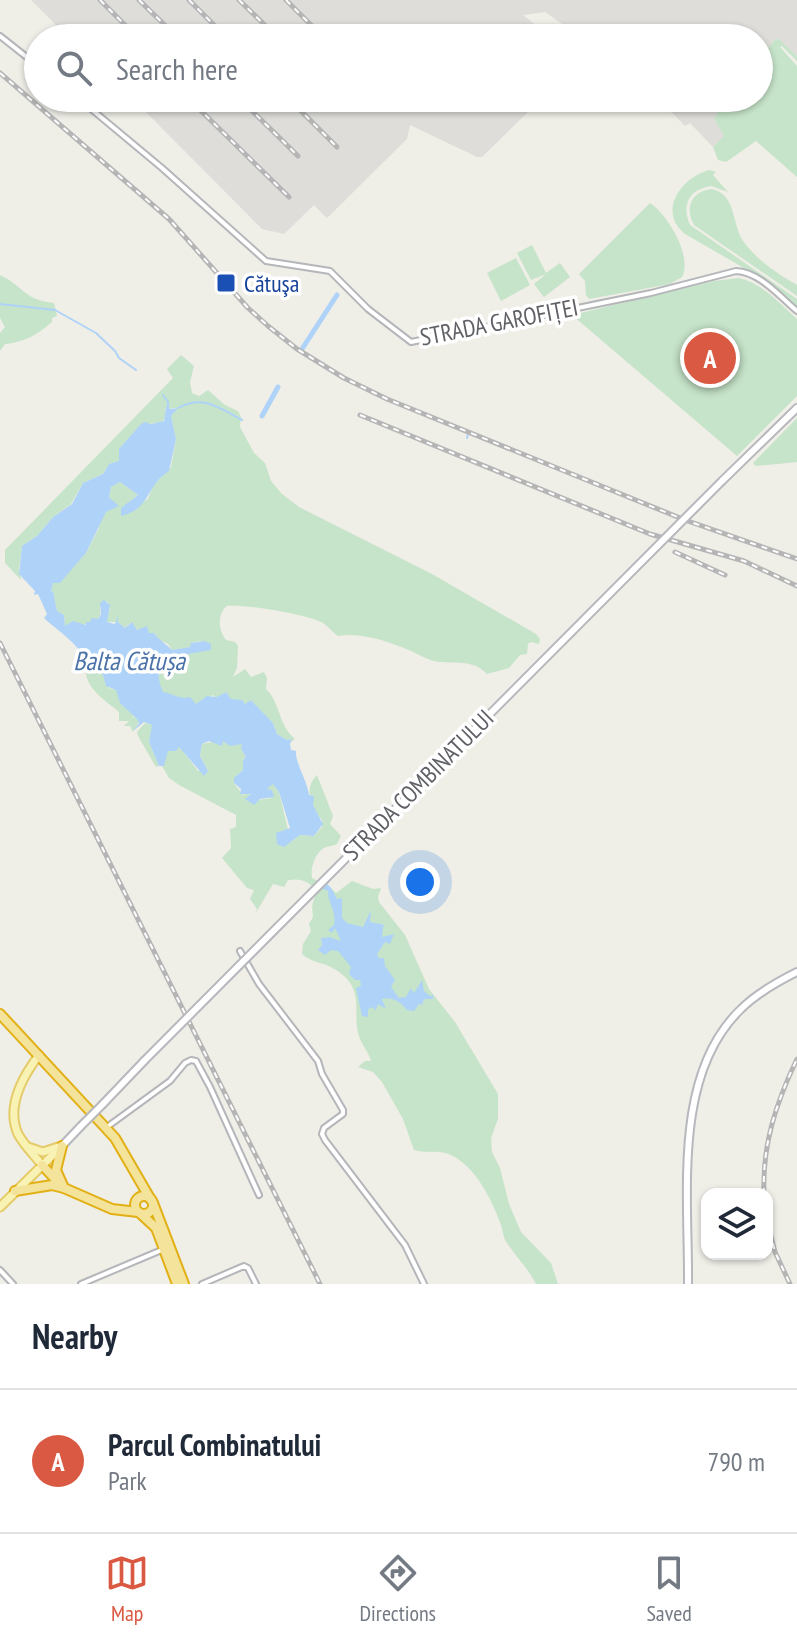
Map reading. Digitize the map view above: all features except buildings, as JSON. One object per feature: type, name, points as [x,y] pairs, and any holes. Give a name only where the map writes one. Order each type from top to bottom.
[{"type":"highway","points":[[0,1014],[123,1148],[152,1202],[184,1284]]},
{"type":"highway","points":[[62,1146],[56,1170],[64,1188]]},
{"type":"highway","points":[[42,1165],[64,1188]]},
{"type":"highway","points":[[139,1177],[137,1200],[140,1213],[156,1228],[177,1284]]},
{"type":"highway","points":[[15,1191],[45,1185],[64,1188],[108,1207],[140,1213],[150,1212],[152,1202]]},
{"type":"highway","points":[[108,1207],[146,1197],[152,1202]]},
{"type":"main road","points":[[39,1055],[24,1077],[15,1113],[16,1129],[42,1165]]},
{"type":"main road","points":[[26,1146],[43,1152],[62,1146]]},
{"type":"main road","name":"STRADA COMBINATULUI","points":[[0,1207],[62,1146]]},
{"type":"street","points":[[0,36],[24,55]]},
{"type":"street","name":"STRADA GAROFIȚEI","points":[[95,112],[266,261],[330,271],[368,309],[411,342],[642,295],[736,271],[744,271],[761,281],[797,311]]},
{"type":"street","name":"STRADA COMBINATULUI","points":[[62,1146],[797,408]]},
{"type":"street","points":[[240,951],[259,984],[318,1061],[343,1110],[343,1114],[324,1128],[322,1134],[325,1140],[405,1245],[424,1284]]},
{"type":"street","points":[[689,1284],[689,1141],[693,1101],[700,1074],[717,1037],[741,1008],[769,986],[797,972]]},
{"type":"street","points":[[106,1127],[170,1081],[185,1063],[196,1061],[259,1195]]},
{"type":"street","points":[[81,1284],[164,1249]]},
{"type":"street","points":[[202,1284],[242,1267],[247,1267],[256,1284]]},
{"type":"street","points":[[0,1270],[13,1284]]},
{"type":"shaded area","points":[[31,0],[797,0],[797,56],[779,39],[773,42],[773,24],[562,24],[545,12],[523,15],[534,24],[55,24]]},
{"type":"shaded area","points":[[146,112],[528,112],[482,157],[410,125],[407,139],[327,218],[314,205],[284,234],[262,229]]},
{"type":"shaded area","points":[[672,112],[718,112],[714,118],[725,136],[713,147],[690,123],[685,126]]},
{"type":"green space","points":[[779,39],[797,56],[797,61],[780,47],[797,66],[797,177],[756,141],[726,162],[718,160],[713,147],[724,136],[714,118],[718,112],[773,112],[773,42]]},
{"type":"green space","points":[[709,170],[716,172],[713,175],[728,192],[711,186],[692,194],[686,211],[690,225],[797,299],[797,307],[758,276],[685,234],[677,225],[673,215],[676,196],[690,180]]},
{"type":"green space","points":[[712,189],[720,192],[729,203],[743,241],[768,266],[797,285],[797,296],[694,225],[690,212],[692,201],[699,193]]},
{"type":"green space","points":[[650,203],[664,216],[681,247],[684,258],[682,277],[670,284],[589,299],[585,281],[579,274]]},
{"type":"green space","points":[[532,245],[546,273],[560,263],[570,277],[544,297],[534,284],[546,274],[531,280],[517,253]]},
{"type":"green space","points":[[516,258],[530,285],[501,301],[487,273]]},
{"type":"green space","points":[[0,275],[29,296],[54,303],[57,316],[36,334],[5,344],[0,351],[0,333],[5,327],[0,318]]},
{"type":"green space","points":[[739,278],[763,289],[797,319],[797,396],[737,456],[572,315],[714,281]]},
{"type":"green space","points":[[181,355],[194,366],[190,382],[192,393],[199,396],[208,390],[225,405],[238,411],[240,427],[254,453],[265,463],[271,481],[282,494],[299,507],[432,574],[536,634],[539,644],[528,644],[527,654],[520,655],[509,668],[487,674],[475,666],[434,661],[375,639],[356,635],[338,636],[323,623],[304,616],[227,606],[220,622],[226,640],[238,646],[237,668],[233,677],[245,669],[251,677],[264,672],[266,689],[294,738],[291,742],[292,739],[287,740],[277,734],[274,725],[251,700],[246,705],[230,699],[226,692],[196,704],[162,692],[157,682],[162,660],[211,650],[201,641],[191,643],[191,647],[172,650],[154,633],[149,633],[147,627],[137,630],[130,623],[125,628],[118,622],[107,622],[110,609],[107,601],[100,607],[100,614],[94,622],[65,626],[64,615],[57,611],[51,593],[53,583],[60,582],[86,553],[99,528],[97,525],[114,506],[109,496],[111,487],[120,482],[138,495],[130,501],[122,515],[148,499],[153,486],[171,467],[176,439],[171,416],[176,408],[165,409],[162,422],[137,429],[119,449],[119,461],[107,467],[103,474],[83,483],[71,504],[22,546],[21,580],[5,563],[5,550],[173,378],[167,369]]},
{"type":"green space","points":[[797,418],[797,462],[756,466],[753,463]]},
{"type":"green space","points":[[93,667],[103,675],[109,688],[116,690],[134,715],[132,718],[135,716],[139,722],[133,732],[130,726],[124,726],[129,721],[119,721],[119,712],[89,683],[86,670]]},
{"type":"green space","points":[[145,723],[153,725],[149,742],[159,766],[156,767],[137,732]]},
{"type":"green space","points":[[223,740],[242,744],[246,757],[243,770],[234,783],[243,795],[248,793],[249,798],[259,800],[271,798],[266,789],[273,783],[279,792],[291,842],[300,835],[314,836],[322,827],[310,792],[317,775],[333,816],[330,824],[341,836],[337,844],[324,848],[318,854],[312,878],[336,893],[352,881],[373,889],[381,888],[379,902],[405,935],[429,989],[455,1022],[498,1094],[498,1119],[491,1138],[492,1152],[521,1232],[551,1263],[558,1284],[536,1284],[506,1241],[493,1205],[468,1167],[442,1152],[414,1150],[403,1119],[382,1082],[373,1072],[358,1067],[365,1061],[371,1061],[357,1030],[352,986],[336,970],[302,954],[303,944],[311,931],[309,924],[313,917],[314,888],[297,879],[288,880],[284,887],[273,884],[255,914],[257,909],[250,899],[254,890],[247,888],[222,858],[231,848],[230,829],[236,827],[236,815],[179,785],[169,778],[162,766],[168,751],[176,751],[179,746],[198,771],[208,771],[200,756],[202,744]]},
{"type":"water","name":"Balta Cătușa","points":[[168,406],[170,409],[178,408],[171,416],[176,439],[169,471],[138,508],[121,516],[121,508],[138,495],[120,482],[111,487],[109,497],[119,506],[106,512],[86,553],[60,583],[53,583],[51,592],[57,611],[64,615],[65,626],[73,621],[86,625],[92,618],[98,619],[100,603],[104,600],[110,605],[107,622],[115,624],[118,616],[118,622],[125,628],[132,622],[137,630],[147,626],[149,633],[154,633],[172,650],[190,647],[191,643],[205,641],[211,644],[211,650],[165,658],[159,671],[161,688],[163,692],[179,697],[190,697],[196,704],[207,696],[217,697],[226,692],[231,699],[242,700],[245,704],[251,700],[273,723],[277,734],[287,740],[292,739],[291,750],[296,751],[309,795],[314,796],[313,805],[323,824],[314,836],[300,835],[284,847],[277,844],[276,833],[290,828],[279,792],[273,784],[267,789],[272,790],[274,797],[260,799],[254,805],[245,799],[251,794],[240,794],[241,789],[234,783],[234,778],[243,770],[246,757],[241,749],[242,744],[230,746],[223,741],[222,746],[209,741],[202,744],[200,756],[208,771],[204,776],[179,747],[176,751],[168,751],[164,766],[159,766],[149,742],[152,725],[144,722],[133,731],[139,723],[120,703],[116,690],[106,686],[103,675],[89,662],[85,665],[76,646],[44,618],[47,614],[38,594],[34,595],[35,591],[19,574],[22,546],[72,504],[83,483],[103,474],[109,464],[119,461],[119,449],[141,424],[164,421]]},
{"type":"water","points":[[318,881],[328,885],[337,899],[342,898],[342,918],[347,923],[363,927],[371,910],[370,922],[385,925],[382,937],[394,934],[390,944],[385,942],[377,954],[379,958],[384,958],[385,966],[395,980],[391,987],[399,998],[406,997],[411,988],[414,993],[422,980],[424,991],[433,995],[433,999],[424,999],[414,1011],[407,1010],[393,999],[382,999],[386,1009],[378,1004],[376,1010],[371,1007],[368,1010],[368,1017],[362,1016],[356,988],[361,986],[360,980],[349,974],[351,967],[338,951],[331,950],[325,955],[318,950],[322,945],[321,938],[341,941],[335,928],[332,933],[328,930],[334,925],[334,916],[328,891],[316,886]]},
{"type":"waterway","points":[[302,349],[337,295]]},
{"type":"waterway","points":[[0,304],[55,310],[96,333],[119,358],[136,370]]},
{"type":"waterway","points":[[262,416],[278,387]]},
{"type":"waterway","points":[[163,395],[168,406]]},
{"type":"waterway","points":[[178,408],[203,402],[242,420]]},
{"type":"waterway","points":[[467,438],[468,434]]},
{"type":"railway","points":[[100,0],[124,24]]},
{"type":"railway","points":[[139,0],[164,24]]},
{"type":"railway","points":[[189,0],[213,24]]},
{"type":"railway","points":[[239,0],[264,24]]},
{"type":"railway","points":[[286,0],[310,24]]},
{"type":"railway","points":[[0,73],[24,94]]},
{"type":"railway","points":[[45,112],[169,219],[248,308],[268,326],[297,349],[344,378],[387,399],[685,520],[797,559]]},
{"type":"railway","points":[[202,112],[289,197]]},
{"type":"railway","points":[[253,112],[298,156]]},
{"type":"railway","points":[[302,112],[337,147]]},
{"type":"railway","points":[[360,415],[650,534],[744,561],[797,586]]},
{"type":"railway","points":[[675,552],[725,575]]},
{"type":"railway","points":[[0,643],[320,1284]]},
{"type":"railway","points":[[764,1188],[765,1158],[772,1125],[797,1059]]},
{"type":"railway","points":[[773,1244],[790,1284]]},
{"type":"place","name":"Cătuşa","points":[[226,283]]},
{"type":"place","name":"Parcul Combinatului","points":[[710,358]]}]
